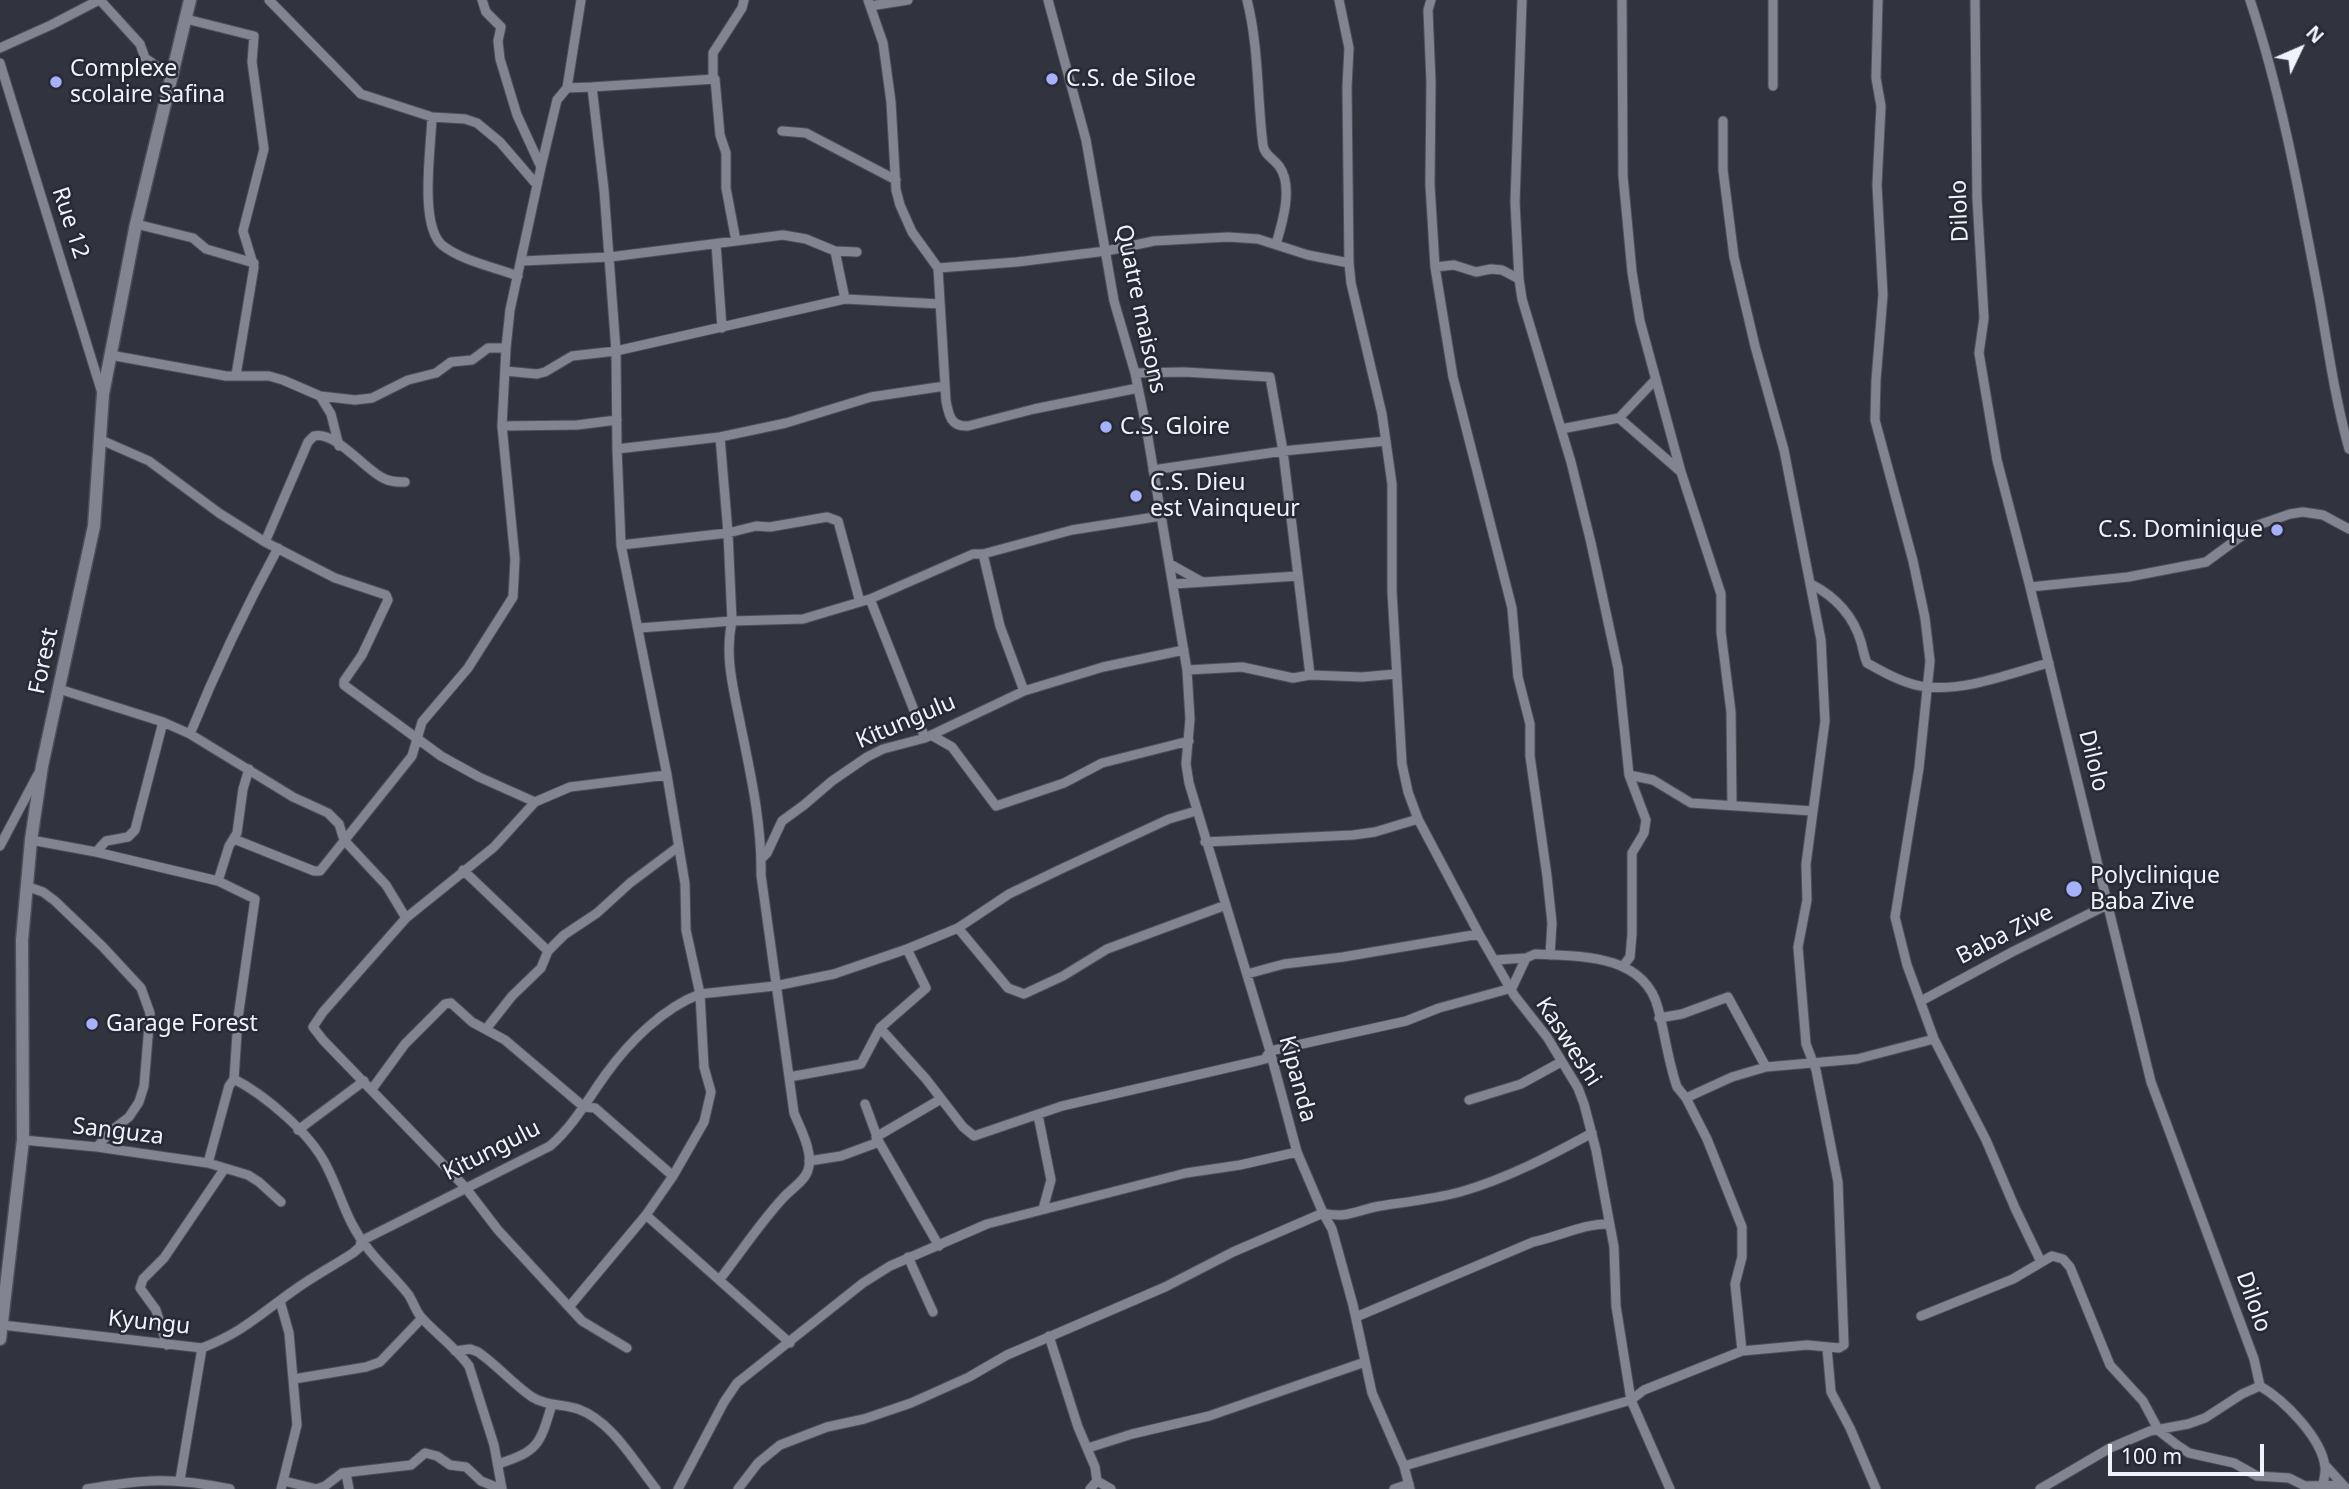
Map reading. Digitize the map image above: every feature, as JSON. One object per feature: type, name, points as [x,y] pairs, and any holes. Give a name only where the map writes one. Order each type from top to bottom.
[{"type":"street","points":[[0,48],[99,0],[140,44],[145,58],[172,77]]},
{"type":"street","name":"Forest","points":[[0,1339],[23,1140],[22,940],[31,840],[42,766],[94,526],[103,394],[110,355],[136,224],[190,0]]},
{"type":"street","points":[[268,0],[361,94],[432,117],[465,119],[477,123],[500,142],[537,185]]},
{"type":"street","points":[[481,0],[486,12],[501,27],[498,41],[500,59],[517,115],[541,167]]},
{"type":"street","points":[[234,839],[317,872],[323,867],[397,778],[412,756],[422,722],[477,656],[513,597],[514,559],[502,426],[510,310],[557,100],[567,88],[581,0]]},
{"type":"street","points":[[736,241],[726,188],[726,153],[720,135],[713,53],[742,8],[744,0]]},
{"type":"street","points":[[908,0],[869,3],[883,43],[900,205],[906,221],[938,268],[945,386],[948,412],[953,422],[965,426],[1138,388]]},
{"type":"street","name":"Quatre maisons","points":[[1048,0],[1086,140],[1115,308],[1135,373],[1187,670]]},
{"type":"street","points":[[1247,0],[1255,48],[1263,149],[1282,171],[1286,195],[1286,210],[1276,244]]},
{"type":"street","name":"Kasweshi","points":[[1339,0],[1350,60],[1347,87],[1349,263],[1351,283],[1386,441],[1392,484],[1391,580],[1402,764],[1408,793],[1479,933],[1514,995],[1547,1037],[1578,1088],[1592,1133],[1614,1247],[1617,1315],[1631,1400],[1670,1489]]},
{"type":"street","points":[[1430,0],[1430,185],[1435,267],[1453,377],[1512,608],[1518,677],[1530,724],[1530,756],[1547,876],[1552,923],[1550,955]]},
{"type":"street","points":[[1522,0],[1515,202],[1522,299],[1571,462],[1613,638],[1629,775],[1646,824],[1644,833],[1632,853],[1632,934],[1630,957],[1623,966]]},
{"type":"street","points":[[1622,0],[1621,136],[1632,272],[1640,321],[1681,472],[1721,594],[1721,632],[1731,712],[1732,804]]},
{"type":"street","points":[[1773,0],[1773,86]]},
{"type":"street","points":[[1878,0],[1876,78],[1881,106],[1877,186],[1883,295],[1875,420],[1913,561],[1925,618],[1930,661],[1919,768],[1895,917],[1904,956],[1934,1039],[1986,1140],[2041,1262]]},
{"type":"street","name":"Dilolo","points":[[1975,0],[1978,198],[1984,318],[1979,352],[1997,460],[2151,1082],[2254,1359],[2260,1386]]},
{"type":"street","points":[[2250,0],[2279,97],[2303,211],[2329,363],[2349,449]]},
{"type":"street","points":[[186,19],[254,36],[253,72],[264,149],[243,231],[243,238],[254,263],[236,375]]},
{"type":"street","name":"Rue 12","points":[[0,63],[103,394]]},
{"type":"street","points":[[567,88],[713,77]]},
{"type":"street","points":[[569,1307],[646,1214],[673,1176],[704,1122],[711,1092],[704,1067],[700,994],[686,930],[685,884],[667,775],[621,545],[616,351],[610,257],[592,87]]},
{"type":"street","points":[[432,117],[427,198],[432,228],[440,243],[455,253],[518,276]]},
{"type":"street","points":[[1404,1466],[1631,1400],[1644,1390],[1742,1351],[1807,1345],[1839,1348],[1844,1345],[1838,1182],[1814,1064],[1806,1044],[1798,947],[1807,900],[1806,864],[1825,721],[1821,640],[1784,450],[1734,257],[1723,170],[1723,121]]},
{"type":"street","points":[[782,131],[806,133],[896,180]]},
{"type":"street","points":[[136,224],[193,238],[206,249],[254,263]]},
{"type":"street","points":[[522,261],[610,257],[791,235],[835,251],[857,252]]},
{"type":"street","points":[[938,268],[1106,251],[1144,242],[1228,237],[1258,239],[1308,255],[1349,263]]},
{"type":"street","points":[[716,244],[722,328]]},
{"type":"street","points":[[835,251],[845,299]]},
{"type":"street","points":[[1435,267],[1454,265],[1476,272],[1502,270],[1519,279]]},
{"type":"street","points":[[505,371],[537,374],[572,356],[616,351],[845,299],[940,304]]},
{"type":"street","points":[[110,355],[226,376],[269,376],[320,396],[335,399],[372,398],[408,380],[436,373],[451,362],[472,360],[488,348],[506,348]]},
{"type":"street","points":[[1135,373],[1184,372],[1270,377],[1283,451],[1310,675]]},
{"type":"street","points":[[1561,429],[1619,418],[1656,379]]},
{"type":"street","points":[[617,449],[720,436],[786,423],[872,397],[945,386]]},
{"type":"street","points":[[320,396],[331,414],[339,446]]},
{"type":"street","points":[[1619,418],[1681,472]]},
{"type":"street","points":[[502,426],[578,425],[617,421]]},
{"type":"street","points":[[265,542],[308,442],[314,436],[321,435],[349,451],[381,477],[394,482],[405,482]]},
{"type":"street","points":[[720,436],[732,621],[729,664],[754,789],[762,858]]},
{"type":"street","points":[[99,439],[149,461],[219,513],[265,542],[335,578],[388,597],[372,637],[344,683],[359,697],[441,756],[479,777],[535,802]]},
{"type":"street","points":[[1153,470],[1283,451],[1386,441]]},
{"type":"street","points":[[2030,587],[2128,577],[2174,566],[2206,562],[2255,526],[2290,514],[2303,512],[2323,515],[2349,529]]},
{"type":"street","points":[[639,628],[732,621],[789,621],[865,600],[966,556],[983,554],[1072,530],[1161,516]]},
{"type":"street","points":[[621,545],[834,518],[838,521],[865,600],[928,736],[952,747],[996,806],[1064,783],[1102,763],[1189,741]]},
{"type":"street","points":[[190,734],[244,610],[278,548]]},
{"type":"street","points":[[983,554],[1000,626],[1024,691]]},
{"type":"street","points":[[1170,564],[1203,582]]},
{"type":"street","points":[[1174,584],[1298,576]]},
{"type":"street","points":[[1811,584],[1832,597],[1849,614],[1867,663],[1899,680],[1929,687],[1979,681],[2049,663]]},
{"type":"street","name":"Kitungulu","points":[[809,1161],[794,1113],[761,875],[762,858],[767,853],[778,826],[832,781],[883,749],[928,736],[1024,691],[1103,667],[1184,650]]},
{"type":"street","points":[[1187,670],[1231,666],[1293,678],[1310,675],[1362,677],[1396,674]]},
{"type":"street","name":"Kipanda","points":[[1187,670],[1189,741],[1186,764],[1196,811],[1248,974],[1297,1152],[1332,1229],[1356,1318],[1372,1393],[1404,1466],[1410,1487]]},
{"type":"street","points":[[59,689],[163,722],[190,734],[293,797],[332,815],[340,824],[344,840],[386,885],[406,918]]},
{"type":"street","points":[[96,852],[106,841],[128,837],[135,830],[163,722]]},
{"type":"street","points":[[0,846],[42,766]]},
{"type":"street","points":[[218,881],[229,846],[237,832],[243,789],[249,769]]},
{"type":"street","points":[[627,1348],[593,1330],[569,1307],[498,1230],[465,1187],[313,1027],[323,1012],[406,918],[494,847],[535,802],[578,786],[667,775]]},
{"type":"street","points":[[1629,775],[1653,780],[1690,803],[1813,811]]},
{"type":"street","points":[[775,986],[834,974],[958,928],[1009,894],[1169,819],[1196,811]]},
{"type":"street","points":[[1205,842],[1353,835],[1375,832],[1419,818]]},
{"type":"street","points":[[758,828],[778,826]]},
{"type":"street","points":[[31,840],[96,852],[218,881],[253,896],[256,901],[239,1018],[234,1079],[229,1086],[208,1163]]},
{"type":"street","points":[[486,1029],[512,996],[541,968],[548,951],[564,935],[597,913],[630,883],[678,847]]},
{"type":"street","points":[[463,870],[548,951]]},
{"type":"street","points":[[26,886],[43,892],[78,922],[141,988],[150,1013],[144,1086],[139,1102],[129,1117],[109,1132],[97,1147]]},
{"type":"street","points":[[958,928],[1008,988],[1024,994],[1063,976],[1107,949],[1226,905]]},
{"type":"street","name":"Baba Zive","points":[[1921,1001],[2107,905]]},
{"type":"street","points":[[1248,974],[1284,964],[1343,957],[1479,933]]},
{"type":"street","points":[[789,1077],[861,1064],[880,1028],[926,988],[907,949]]},
{"type":"street","points":[[1495,960],[1526,958],[1535,954],[1607,961],[1639,975],[1653,994],[1677,1087],[1686,1098],[1707,1139],[1742,1227],[1742,1257],[1735,1284],[1742,1351]]},
{"type":"street","points":[[880,1028],[926,1079],[963,1127],[974,1136],[1062,1106],[1265,1059],[1270,1051],[1406,1021],[1439,1008],[1512,988],[1526,958]]},
{"type":"street","name":"Kitungulu","points":[[280,1301],[356,1251],[361,1241],[550,1146],[569,1128],[626,1049],[678,1005],[700,994],[775,986]]},
{"type":"street","points":[[1659,1018],[1682,1014],[1728,997],[1766,1067]]},
{"type":"street","points":[[372,1089],[405,1044],[445,1004],[451,1003],[471,1022],[505,1040],[584,1107],[595,1108],[673,1176]]},
{"type":"street","points":[[1686,1098],[1732,1077],[1766,1067],[1814,1064],[1876,1055],[1934,1039]]},
{"type":"street","points":[[1469,1100],[1521,1084],[1562,1062]]},
{"type":"street","points":[[234,1079],[253,1089],[298,1130],[321,1157],[333,1179],[346,1216],[361,1241],[410,1298],[422,1318],[470,1366],[498,1464],[502,1489],[481,1481],[466,1467],[446,1464],[429,1453],[421,1455],[411,1465],[337,1475],[325,1486],[317,1489],[282,1485],[297,1425],[289,1333],[280,1301]]},
{"type":"street","points":[[298,1130],[364,1081]]},
{"type":"street","points":[[720,1279],[784,1196],[804,1176],[809,1161],[841,1156],[877,1140],[941,1099]]},
{"type":"street","points":[[865,1104],[877,1140],[939,1246]]},
{"type":"street","points":[[1038,1115],[1051,1180],[1043,1209]]},
{"type":"street","points":[[738,1489],[758,1463],[780,1445],[827,1427],[864,1419],[911,1403],[1049,1336],[1165,1287],[1233,1252],[1323,1213],[1338,1217],[1459,1192],[1488,1183],[1592,1133]]},
{"type":"street","name":"Sanguza","points":[[23,1140],[97,1147],[208,1163],[248,1175],[282,1202]]},
{"type":"street","points":[[678,1489],[730,1391],[863,1283],[908,1257],[986,1224],[1186,1173],[1240,1165],[1297,1152]]},
{"type":"street","points":[[167,1345],[156,1310],[140,1288],[143,1279],[164,1258],[225,1168]]},
{"type":"street","points":[[646,1214],[790,1343]]},
{"type":"street","points":[[1356,1318],[1533,1242],[1563,1236],[1588,1226],[1609,1224]]},
{"type":"street","points":[[1921,1316],[2013,1279],[2052,1256],[2067,1262],[2105,1356],[2143,1401],[2159,1430],[2189,1453],[2234,1462],[2257,1476],[2289,1478],[2305,1486],[2345,1487]]},
{"type":"street","points":[[908,1257],[933,1312]]},
{"type":"street","name":"Kyungu","points":[[2,1325],[202,1348],[229,1338],[280,1301]]},
{"type":"street","points":[[294,1379],[366,1367],[380,1362],[422,1318]]},
{"type":"street","points":[[1049,1336],[1078,1427],[1095,1466],[1094,1485],[1111,1489]]},
{"type":"street","points":[[180,1480],[202,1348]]},
{"type":"street","points":[[1828,1348],[1831,1392],[1876,1489]]},
{"type":"street","points":[[455,1351],[470,1349],[478,1352],[530,1395],[552,1404],[582,1410],[598,1421],[630,1452],[656,1489]]},
{"type":"street","points":[[1088,1448],[1116,1438],[1209,1416],[1365,1362]]},
{"type":"street","points":[[2040,1489],[2110,1448],[2150,1431],[2205,1418],[2242,1394],[2260,1386],[2276,1396],[2309,1432],[2325,1465],[2345,1487]]},
{"type":"street","points":[[498,1464],[525,1455],[534,1448],[543,1434],[552,1404]]},
{"type":"street","points":[[2322,1487],[2325,1465]]},
{"type":"street","points":[[346,1473],[349,1489]]},
{"type":"street","points":[[87,1489],[145,1480],[180,1480],[230,1489]]},
{"type":"street","points":[[1394,1489],[1410,1487]]},
{"type":"place","name":"C.S. de Siloe","points":[[1052,79]]},
{"type":"place","name":"Complexe scolaire Safina","points":[[56,82]]},
{"type":"place","name":"C.S. Gloire","points":[[1106,427]]},
{"type":"place","name":"C.S. Dieu est Vainqueur","points":[[1136,496]]},
{"type":"place","name":"C.S. Dominique","points":[[2277,530]]},
{"type":"place","name":"Polyclinique Baba Zive","points":[[2074,889]]},
{"type":"place","name":"Garage Forest","points":[[92,1024]]}]
